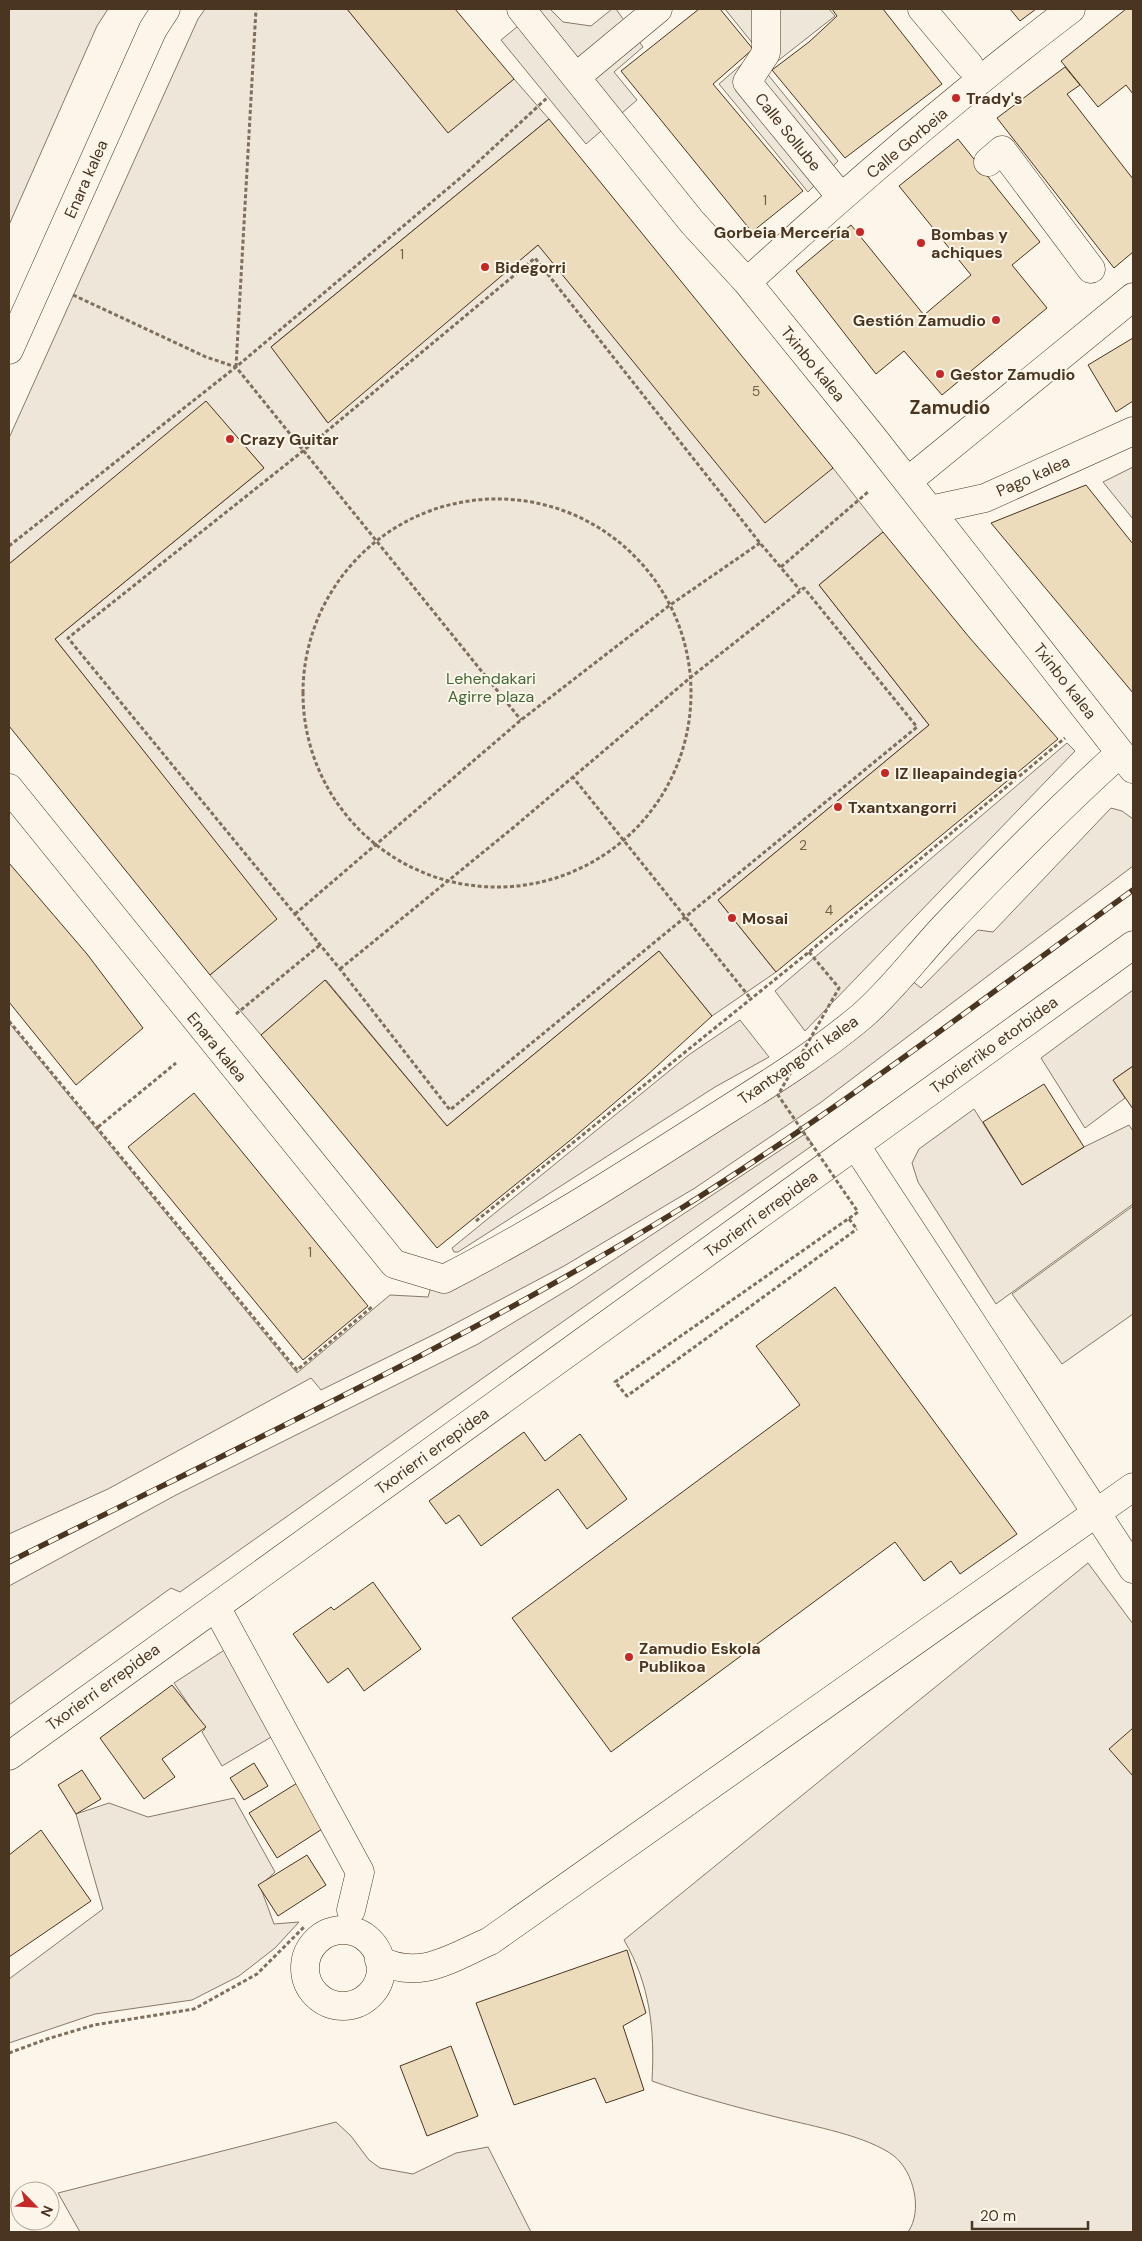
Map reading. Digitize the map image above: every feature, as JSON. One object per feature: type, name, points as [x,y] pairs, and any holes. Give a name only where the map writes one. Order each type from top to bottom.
[{"type":"street","name":"Enara kalea","points":[[9,350],[152,29],[166,9]]},
{"type":"street","name":"Txinbo kalea","points":[[521,9],[692,222],[747,282],[908,481],[1127,761]]},
{"type":"street","points":[[576,77],[658,9]]},
{"type":"street","name":"Calle Sollube","points":[[766,9],[766,53],[746,82],[840,197]]},
{"type":"street","points":[[922,9],[969,66]]},
{"type":"street","name":"Calle Gorbeia","points":[[747,282],[840,197],[1030,39],[1071,9]]},
{"type":"street","points":[[988,162],[1002,150],[1091,269]]},
{"type":"street","points":[[908,481],[959,437],[1133,297]]},
{"type":"street","name":"Pago kalea","points":[[930,510],[985,498],[1133,431]]},
{"type":"street","name":"Txantxangorri kalea","points":[[444,1278],[511,1244],[551,1220],[745,1098],[836,1036],[864,1014],[952,919],[1078,791],[1127,761]]},
{"type":"street","name":"Enara kalea","points":[[9,788],[394,1264],[444,1278]]},
{"type":"street","name":"Txorierriko etorbidea","points":[[856,1146],[1133,945]]},
{"type":"street","points":[[856,1146],[993,1358],[1098,1513],[1133,1570]]},
{"type":"street","name":"Txorierri errepidea","points":[[9,1756],[856,1146]]},
{"type":"street","points":[[379,1960],[394,1967],[417,1970],[444,1962],[490,1941],[1133,1487]]},
{"type":"street","points":[[216,1607],[360,1872],[351,1910]]},
{"type":"path","points":[[236,367],[256,9]]},
{"type":"path","points":[[9,546],[236,367],[465,174],[548,98]]},
{"type":"path","points":[[340,969],[514,827],[691,677],[804,588],[917,727],[450,1110],[340,969],[68,638],[304,451],[535,258],[760,543],[800,590]]},
{"type":"path","points":[[73,296],[206,357],[236,367],[521,720]]},
{"type":"path","points":[[781,567],[868,492]]},
{"type":"path","points":[[499,498],[542,503],[584,518],[621,542],[651,574],[670,605],[685,644],[691,677],[689,723],[677,767],[655,808],[624,841],[598,859],[570,874],[540,883],[501,888],[478,887],[447,881],[415,870],[376,847],[336,802],[319,770],[307,736],[303,700],[305,664],[314,628],[329,595],[350,566],[376,541],[414,518],[456,503],[499,498]]},
{"type":"path","points":[[295,914],[376,847],[521,720],[670,605],[760,543]]},
{"type":"path","points":[[472,1224],[809,952],[1067,736]]},
{"type":"path","points":[[572,776],[751,999]]},
{"type":"path","points":[[236,1014],[320,945]]},
{"type":"path","points":[[809,952],[839,988],[778,1095],[858,1212],[615,1382],[627,1396],[857,1229],[850,1219]]},
{"type":"path","points":[[9,1021],[297,1370],[373,1306]]},
{"type":"path","points":[[98,1127],[176,1063]]},
{"type":"path","points":[[9,2053],[94,2025],[194,2009],[257,1974],[304,1927]]},
{"type":"green space","points":[[9,9],[108,9],[97,26],[9,225]]},
{"type":"green space","name":"Lehendakari Agirre plaza","points":[[205,9],[347,9],[448,132],[514,79],[549,119],[272,346],[327,422],[538,245],[833,468],[883,532],[819,585],[929,725],[718,900],[776,972],[712,1016],[659,951],[447,1126],[326,980],[261,1035],[210,975],[276,919],[55,639],[264,468],[206,402],[9,564],[9,438],[198,19]]},
{"type":"green space","points":[[1133,467],[1133,519],[1103,482]]},
{"type":"green space","points":[[1067,743],[1075,751],[805,1031],[775,991]]},
{"type":"green space","points":[[1111,808],[1122,811],[1133,819],[1133,866],[820,1103],[695,1188],[564,1266],[441,1331],[321,1390],[311,1378],[108,1489],[9,1534],[9,1023],[297,1373],[390,1295],[428,1297],[431,1287],[911,980],[921,988],[978,930],[993,932]]},
{"type":"green space","points":[[1133,990],[1133,1066],[1113,1080],[1125,1098],[1085,1128],[1041,1058]]},
{"type":"green space","points":[[740,1020],[769,1057],[715,1087],[458,1252],[454,1252],[452,1248],[690,1054]]},
{"type":"green space","points":[[974,1109],[1022,1185],[1084,1147],[1129,1125],[1133,1131],[1133,1204],[996,1304],[918,1182],[912,1163],[919,1149]]},
{"type":"green space","points":[[805,1134],[813,1145],[180,1592],[171,1588],[9,1705],[9,1586],[176,1495],[478,1344],[574,1286]]},
{"type":"green space","points":[[1088,1563],[1133,1624],[1133,2232],[908,2232],[915,2214],[914,2192],[911,2182],[901,2163],[883,2149],[839,2132],[731,2105],[652,2081],[653,2044],[649,2008],[640,1973],[624,1940]]},
{"type":"green space","points":[[229,1647],[273,1736],[222,1766],[202,1732],[205,1729],[174,1683]]},
{"type":"green space","points":[[234,1798],[275,1872],[260,1886],[274,1924],[299,1922],[275,1948],[239,1976],[192,2000],[95,2014],[9,2043],[9,1979],[103,1909],[76,1814],[109,1803],[148,1817]]},
{"type":"green space","points":[[336,2122],[351,2136],[369,2160],[380,2168],[413,2174],[456,2153],[488,2147],[531,2232],[80,2232],[60,2197],[60,2192]]},
{"type":"shaded area","points":[[539,9],[550,9],[563,22],[591,26],[612,9],[616,9],[643,47],[614,72],[637,100],[586,144],[501,40]]},
{"type":"shaded area","points":[[725,9],[829,9],[835,16],[765,71],[838,161],[808,192],[719,84],[758,50]]},
{"type":"shaded area","points":[[1133,1206],[1133,1314],[1062,1364],[1012,1294]]},
{"type":"building","points":[[347,9],[455,9],[514,79],[448,133]]},
{"type":"building","points":[[699,9],[720,9],[753,49],[713,84],[803,191],[752,232],[621,71]]},
{"type":"building","points":[[832,9],[883,9],[942,84],[845,158],[772,70],[809,42],[837,16]]},
{"type":"building","points":[[1010,9],[1036,9],[1020,21]]},
{"type":"building","points":[[1126,9],[1133,9],[1133,94],[1126,85],[1098,107],[1061,61]]},
{"type":"building","points":[[1065,67],[1080,85],[1067,94],[1133,179],[1133,252],[1114,268],[997,118]]},
{"type":"building","points":[[549,119],[833,468],[765,523],[538,245],[328,423],[271,347]]},
{"type":"building","points":[[958,139],[1040,242],[1012,265],[1047,308],[942,395],[904,351],[876,374],[796,271],[851,225],[924,315],[971,275],[899,186]]},
{"type":"building","points":[[1133,338],[1133,401],[1116,412],[1088,365]]},
{"type":"building","points":[[206,401],[264,468],[55,639],[277,919],[210,975],[9,726],[9,564]]},
{"type":"building","points":[[1086,485],[1133,544],[1133,693],[991,523]]},
{"type":"building","points":[[883,532],[969,637],[1058,739],[776,972],[718,900],[929,725],[819,585]]},
{"type":"building","points":[[9,863],[87,954],[143,1028],[76,1085],[9,1002]]},
{"type":"building","points":[[659,951],[712,1016],[645,1077],[573,1138],[437,1248],[261,1035],[325,980],[447,1126]]},
{"type":"building","points":[[1133,1066],[1133,1109],[1113,1080]]},
{"type":"building","points":[[1044,1084],[1084,1147],[1022,1185],[983,1122]]},
{"type":"building","points":[[194,1093],[368,1306],[303,1360],[128,1147]]},
{"type":"building","points":[[835,1287],[1017,1534],[960,1574],[951,1561],[924,1581],[895,1542],[611,1752],[512,1618],[800,1405],[756,1346]]},
{"type":"building","points":[[524,1432],[545,1461],[580,1434],[627,1499],[587,1529],[558,1489],[481,1546],[459,1515],[446,1524],[429,1501]]},
{"type":"building","points":[[373,1582],[421,1649],[364,1691],[348,1668],[328,1683],[293,1634],[331,1607],[334,1610]]},
{"type":"building","points":[[172,1685],[206,1727],[162,1759],[175,1777],[144,1799],[100,1738]]},
{"type":"building","points":[[1133,1728],[1133,1776],[1109,1749]]},
{"type":"building","points":[[254,1763],[268,1786],[244,1800],[230,1778]]},
{"type":"building","points":[[82,1770],[101,1799],[76,1814],[58,1785]]},
{"type":"building","points":[[302,1780],[330,1824],[277,1858],[249,1813]]},
{"type":"building","points":[[41,1830],[91,1901],[9,1957],[9,1855]]},
{"type":"building","points":[[307,1855],[326,1885],[278,1916],[258,1885]]},
{"type":"building","points":[[627,1950],[646,2013],[623,2026],[644,2090],[606,2103],[595,2078],[514,2105],[476,2003]]},
{"type":"building","points":[[451,2046],[478,2116],[427,2136],[400,2066]]},
{"type":"railway","points":[[9,1562],[348,1393],[433,1349],[599,1258],[680,1209],[796,1133],[910,1053],[1133,890]]},
{"type":"place","name":"Trady's","points":[[956,98]]},
{"type":"place","name":"Gorbeia Mercería","points":[[860,232]]},
{"type":"place","name":"Bombas y achiques","points":[[921,243]]},
{"type":"place","name":"Bidegorri","points":[[485,267]]},
{"type":"place","name":"Gestión Zamudio","points":[[996,320]]},
{"type":"place","name":"Gestor Zamudio","points":[[940,374]]},
{"type":"place","name":"Crazy Guitar","points":[[230,439]]},
{"type":"place","name":"IZ Ileapaindegia","points":[[885,773]]},
{"type":"place","name":"Txantxangorri","points":[[838,807]]},
{"type":"place","name":"Mosai","points":[[732,918]]},
{"type":"place","name":"Zamudio Eskola Publikoa","points":[[629,1657]]},
{"type":"district","name":"Zamudio","points":[[950,407]]}]
